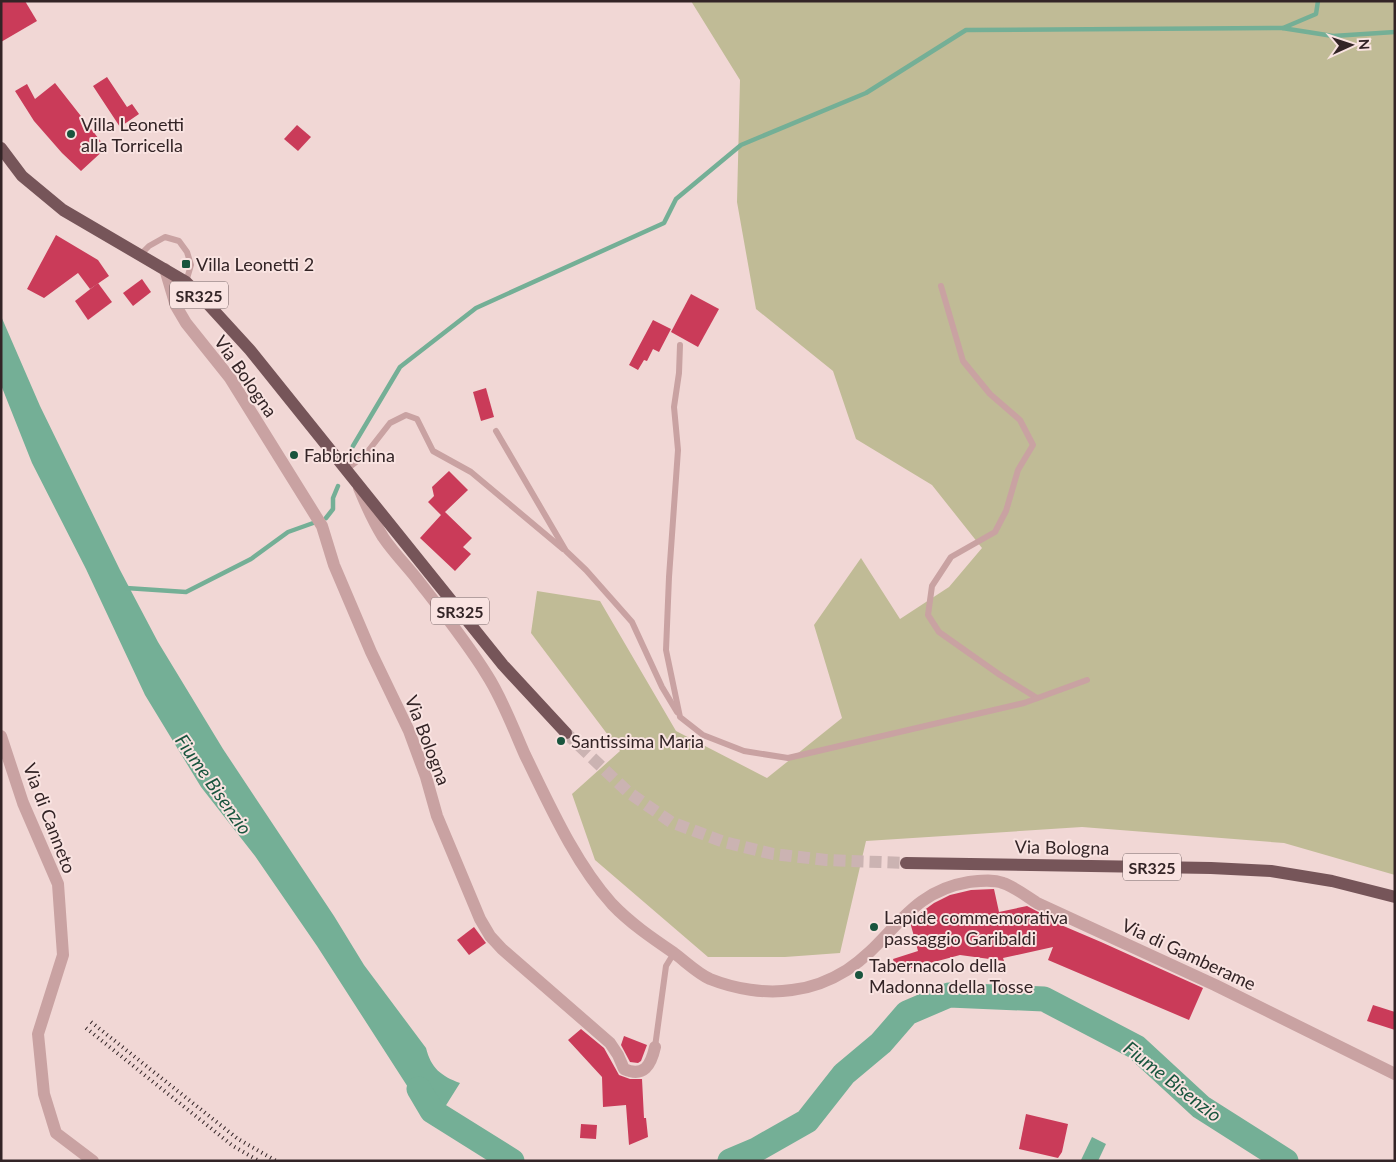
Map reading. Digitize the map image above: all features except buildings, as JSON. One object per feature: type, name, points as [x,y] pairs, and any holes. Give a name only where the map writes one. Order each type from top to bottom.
[{"type":"main road","name":"Via Bologna","points":[[1,148],[22,176],[63,210],[186,282],[207,303],[250,350],[503,665],[566,733]]},
{"type":"main road","name":"Via Bologna","points":[[906,863],[1201,867],[1271,871],[1332,881],[1395,897]]},
{"type":"street","name":"Via Bologna","points":[[165,269],[176,306],[186,323],[230,378],[322,526],[334,565],[426,777],[437,816],[456,863],[480,919],[490,936],[515,961],[610,1043],[624,1069],[635,1073],[643,1071],[648,1065],[656,1047]]},
{"type":"street","name":"Via Bologna","points":[[358,486],[372,518],[385,540],[472,650],[489,678],[504,705],[525,754],[576,855],[596,884],[613,905],[637,927],[708,978],[736,987],[764,992],[794,990],[826,982],[848,970],[917,903],[938,891],[966,883]]},
{"type":"street","name":"Via di Canneto","points":[[1,736],[23,803],[58,884],[63,955],[38,1034],[44,1094],[56,1133],[93,1161]]},
{"type":"street","name":"Via di Gamberame","points":[[966,883],[992,880],[1010,885],[1037,903],[1216,985],[1395,1074]]},
{"type":"lane","points":[[140,255],[149,246],[165,237],[179,241],[187,252],[191,266],[186,282]]},
{"type":"lane","points":[[941,286],[963,361],[990,394],[1020,420],[1033,445],[1018,470],[1006,511],[995,532],[951,557],[932,586],[928,615],[939,632],[1000,675],[1037,698]]},
{"type":"lane","points":[[680,345],[679,373],[674,407],[678,450],[666,650],[680,717]]},
{"type":"lane","points":[[346,470],[365,455],[390,423],[406,414],[417,419],[433,451],[471,472],[566,551],[586,570],[632,622],[662,688],[680,717],[703,735],[744,751],[788,758],[1024,703],[1087,680]]},
{"type":"lane","points":[[496,431],[566,551]]},
{"type":"lane","name":"Via Bologna","points":[[656,1047],[666,966],[674,953]]},
{"type":"shaded area","points":[[691,1],[1395,1],[1395,875],[1284,843],[1082,827],[866,841],[840,953],[785,957],[708,957],[595,860],[572,794],[620,751],[531,633],[537,591],[600,601],[676,731],[767,778],[842,718],[814,625],[861,558],[900,619],[949,587],[982,548],[932,485],[856,439],[833,371],[756,309],[737,202],[740,80]]},
{"type":"water","points":[[1,316],[40,406],[120,570],[158,642],[223,749],[334,916],[364,965],[426,1048],[434,1066],[442,1074],[460,1083],[433,1126],[317,946],[255,856],[201,787],[145,695],[86,569],[32,463],[1,385]]},
{"type":"water","points":[[1092,1137],[1106,1144],[1098,1161],[1083,1161],[1081,1160]]},
{"type":"waterway","points":[[1283,28],[1316,14],[1318,1]]},
{"type":"waterway","points":[[353,446],[400,367],[476,308],[664,223],[676,199],[741,145],[866,93],[966,30],[1282,28],[1333,36],[1395,32]]},
{"type":"waterway","points":[[326,518],[333,509],[333,498],[338,486]]},
{"type":"waterway","points":[[126,588],[186,592],[251,559],[288,532],[316,522]]},
{"type":"waterway","name":"Fiume Bisenzio","points":[[730,1161],[756,1150],[807,1121],[844,1074],[881,1043],[907,1013],[949,995],[1044,999],[1136,1047],[1201,1107],[1286,1161]]},
{"type":"waterway","name":"Fiume Bisenzio","points":[[419,1089],[432,1111],[512,1161]]},
{"type":"tunnel","points":[[566,733],[628,792],[671,822],[724,842],[773,854],[826,860],[906,863]]},
{"type":"railway","points":[[91,1022],[238,1139],[276,1161]]},
{"type":"railway","points":[[86,1028],[233,1146],[259,1161]]},
{"type":"place","name":"Villa Leonetti alla Torricella","points":[[71,134]]},
{"type":"place","name":"Villa Leonetti 2","points":[[186,264]]},
{"type":"place","name":"Fabbrichina","points":[[294,455]]},
{"type":"place","name":"Santissima Maria","points":[[561,741]]},
{"type":"place","name":"Lapide commemorativa passaggio Garibaldi","points":[[874,927]]},
{"type":"place","name":"Tabernacolo della Madonna della Tosse","points":[[859,975]]}]
